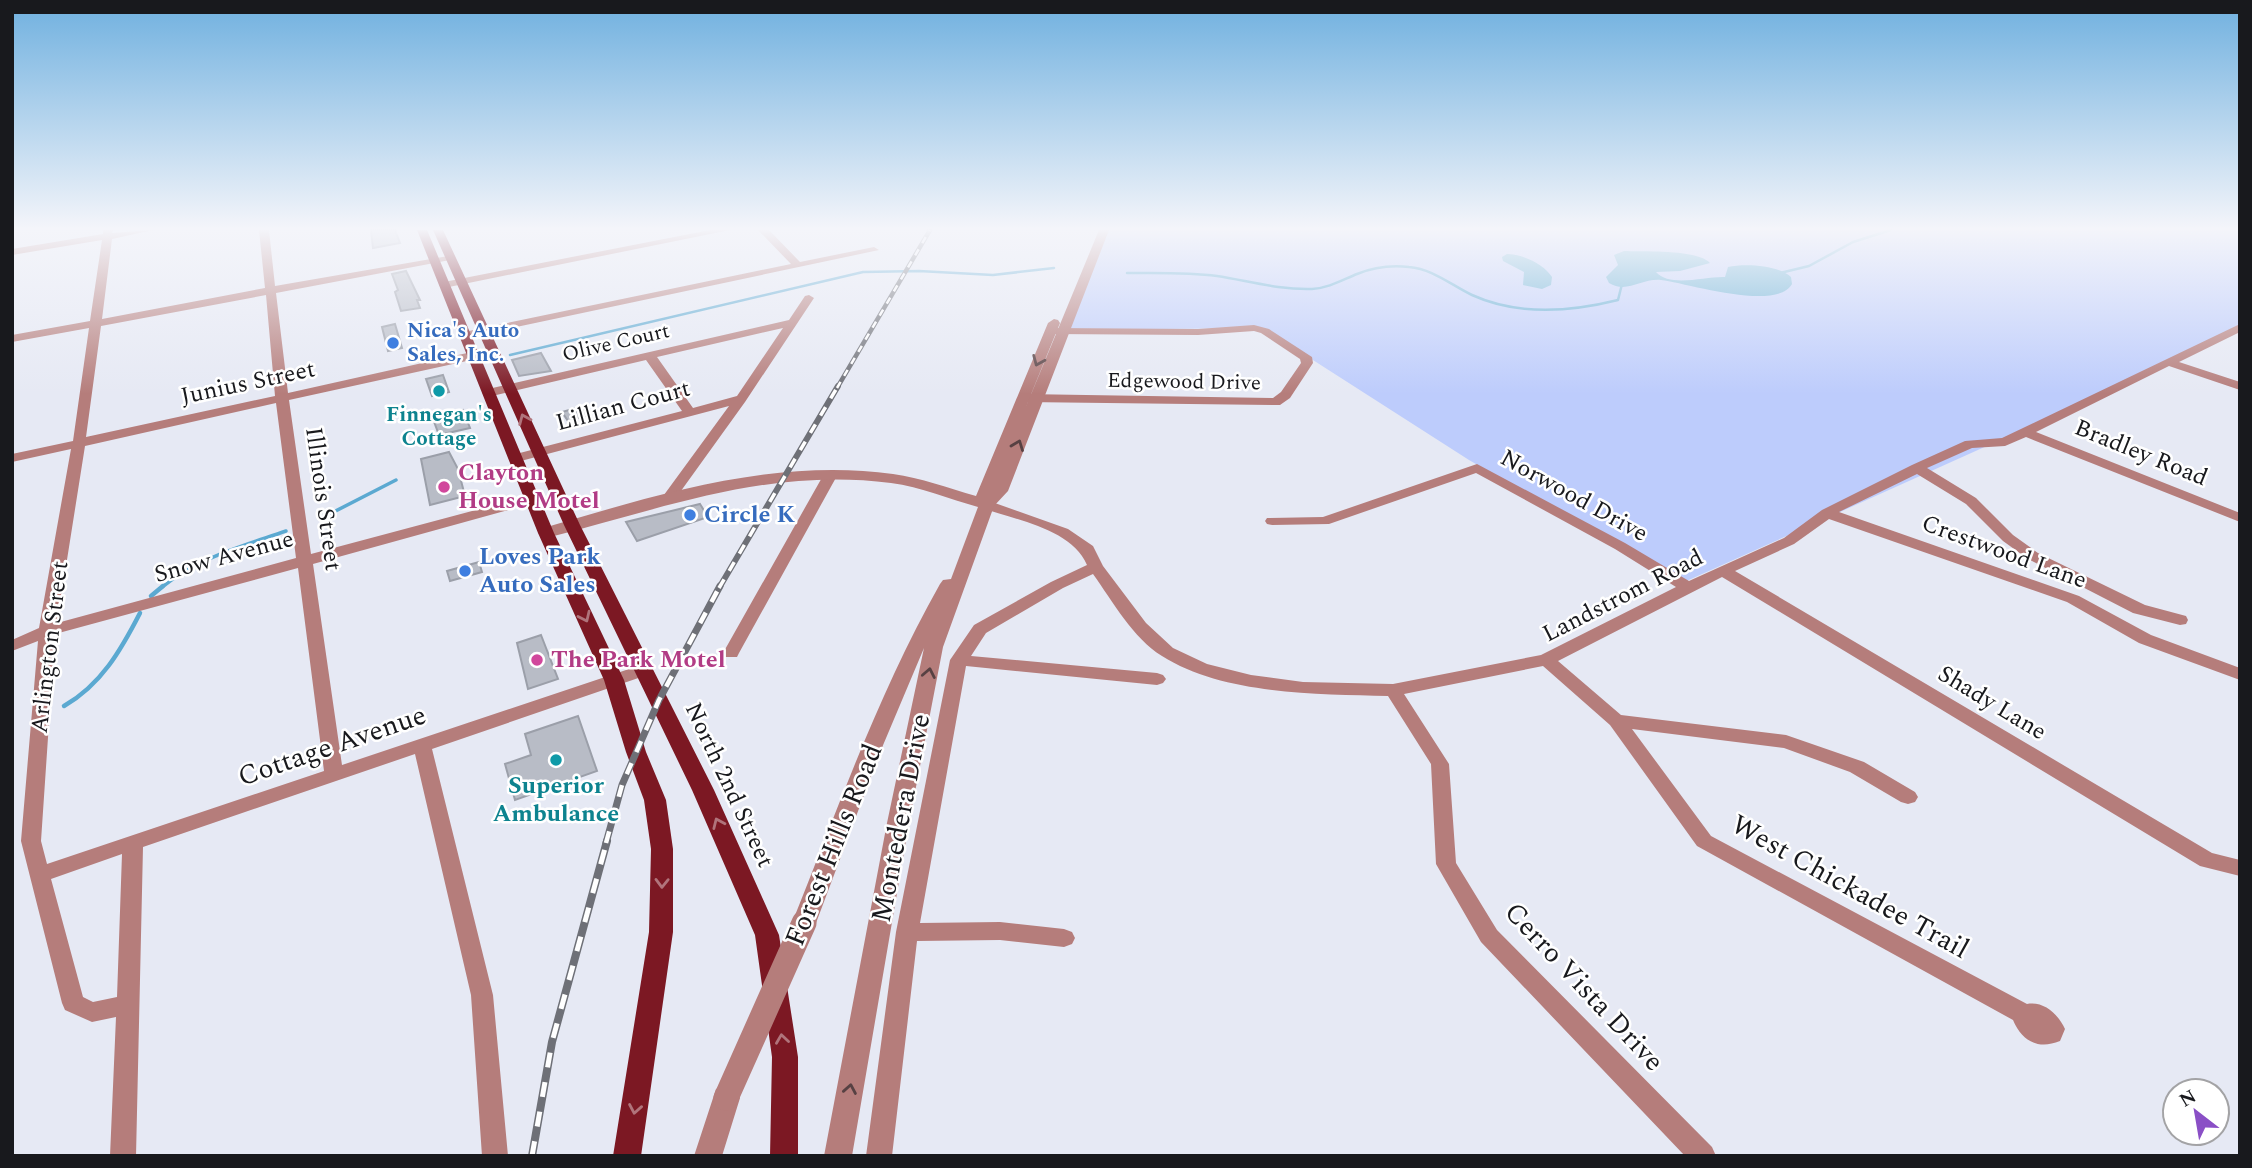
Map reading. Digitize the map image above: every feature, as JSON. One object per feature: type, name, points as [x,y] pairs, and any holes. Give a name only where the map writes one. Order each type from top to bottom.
[{"type":"main road","points":[[444,285],[546,533],[614,680],[636,752],[655,800],[662,849],[661,932],[627,1156]]},
{"type":"main road","name":"North 2nd Street","points":[[463,285],[572,525],[703,789],[767,935],[785,1057],[784,1156]]},
{"type":"street","name":"Arlington Street","points":[[100,285],[79,443],[47,631],[31,841],[72,1003],[92,1012],[128,1005]]},
{"type":"street","name":"Illinois Street","points":[[270,285],[282,398],[334,775]]},
{"type":"street","points":[[12,339],[305,285]]},
{"type":"street","points":[[464,335],[705,285]]},
{"type":"street","name":"Forest Hills Road","points":[[838,1156],[898,823],[934,647],[987,505],[1000,491],[1029,398],[1073,285]]},
{"type":"street","name":"Forest Hills Road","points":[[1057,330],[1078,285]]},
{"type":"street","points":[[667,499],[741,399],[809,298]]},
{"type":"street","name":"Olive Court","points":[[488,393],[793,322]]},
{"type":"street","name":"Landstrom Road","points":[[546,533],[720,485],[768,477],[831,474],[892,479],[987,505],[1063,531],[1088,549],[1096,567],[1140,626],[1167,652],[1201,668],[1251,681],[1303,688],[1393,690],[1546,660],[1688,587],[1789,541],[1827,513],[1917,468],[1970,444],[2005,442],[2240,327]]},
{"type":"street","name":"Edgewood Drive","points":[[1029,398],[1276,402],[1286,395],[1307,363],[1306,357],[1300,352],[1265,331],[1254,328],[1198,332],[1057,330]]},
{"type":"street","name":"Junius Street","points":[[12,458],[494,351]]},
{"type":"street","points":[[649,355],[689,412]]},
{"type":"street","points":[[2168,362],[2240,386]]},
{"type":"street","name":"Lillian Court","points":[[517,458],[741,399]]},
{"type":"street","name":"Bradley Road","points":[[2025,432],[2237,514]]},
{"type":"street","name":"Norwood Drive","points":[[1272,520],[1324,521],[1477,468],[1620,546],[1688,587]]},
{"type":"street","points":[[1917,468],[1971,501],[2008,538],[2033,556],[2139,609],[2180,620]]},
{"type":"street","points":[[731,653],[831,474]]},
{"type":"street","name":"Snow Avenue","points":[[12,646],[47,631],[532,499]]},
{"type":"street","name":"Crestwood Lane","points":[[1827,513],[2073,599],[2145,639],[2240,674]]},
{"type":"street","name":"Forest Hills Road","points":[[708,1156],[726,1098],[804,923],[880,730],[926,623],[974,542]]},
{"type":"street","name":"Montedera Drive","points":[[879,1156],[907,932],[959,660],[979,629],[1096,567]]},
{"type":"street","name":"Shady Lane","points":[[1723,571],[2207,860],[2240,868]]},
{"type":"street","points":[[959,660],[1157,679]]},
{"type":"street","name":"West Chickadee Trail","points":[[1546,660],[1616,721],[1704,841],[2025,1015]]},
{"type":"street","name":"Cottage Avenue","points":[[38,875],[644,670]]},
{"type":"street","name":"Cerro Vista Drive","points":[[1393,690],[1440,764],[1446,864],[1489,936],[1694,1153]]},
{"type":"street","points":[[1616,721],[1786,743],[1857,767],[1908,797]]},
{"type":"street","points":[[422,745],[482,995],[495,1156]]},
{"type":"street","points":[[123,1156],[133,843]]},
{"type":"street","points":[[907,932],[1000,931],[1064,938]]},
{"type":"shaded area","points":[[1087,285],[2240,285],[2240,326],[2038,423],[1682,583],[1469,460],[1263,328],[1069,330]]},
{"type":"shaded area","points":[[1523,285],[1551,285],[1542,289]]},
{"type":"shaded area","points":[[1613,285],[1634,285],[1622,287]]},
{"type":"shaded area","points":[[1683,285],[1791,285],[1783,292],[1768,296],[1730,294]]},
{"type":"building","points":[[396,285],[413,285],[420,300],[417,300],[420,308],[401,311],[395,292],[398,290]]},
{"type":"building","points":[[395,324],[402,348],[388,351],[382,327]]},
{"type":"building","points":[[541,353],[551,371],[519,376],[512,360]]},
{"type":"building","points":[[443,375],[449,392],[432,396],[426,379]]},
{"type":"building","points":[[583,406],[589,415],[568,421],[562,412]]},
{"type":"building","points":[[463,410],[470,428],[439,435],[433,419]]},
{"type":"building","name":"Clayton House Motel","points":[[449,452],[458,469],[465,496],[430,505],[421,459]]},
{"type":"building","points":[[700,504],[708,517],[637,541],[626,522]]},
{"type":"building","name":"Loves Park Auto Sales","points":[[479,562],[482,572],[450,581],[447,571]]},
{"type":"building","name":"The Park Motel","points":[[541,635],[558,679],[528,689],[517,643]]},
{"type":"building","name":"Superior Ambulance","points":[[578,716],[597,771],[515,800],[505,764],[531,755],[525,734]]},
{"type":"waterway","points":[[510,355],[810,285]]},
{"type":"waterway","points":[[1263,285],[1300,289],[1331,285]]},
{"type":"waterway","points":[[1453,285],[1490,302],[1544,310],[1618,300],[1622,285]]},
{"type":"waterway","points":[[320,519],[396,480]]},
{"type":"waterway","points":[[161,588],[205,561],[286,531]]},
{"type":"waterway","points":[[151,596],[163,586]]},
{"type":"waterway","points":[[64,706],[89,688],[109,666],[140,613]]},
{"type":"railway","points":[[837,388],[898,285]]},
{"type":"railway","points":[[719,588],[838,386]]},
{"type":"railway","points":[[606,843],[622,785],[659,700],[720,586]]},
{"type":"railway","points":[[532,1156],[552,1042],[607,841]]},
{"type":"place","name":"Nica's Auto Sales, Inc.","points":[[393,343]]},
{"type":"place","name":"Finnegan's Cottage","points":[[439,391]]},
{"type":"place","name":"Clayton House Motel","points":[[444,487]]},
{"type":"place","name":"Circle K","points":[[690,515]]},
{"type":"place","name":"Loves Park Auto Sales","points":[[465,571]]},
{"type":"place","name":"The Park Motel","points":[[537,660]]},
{"type":"place","name":"Superior Ambulance","points":[[556,760]]}]
